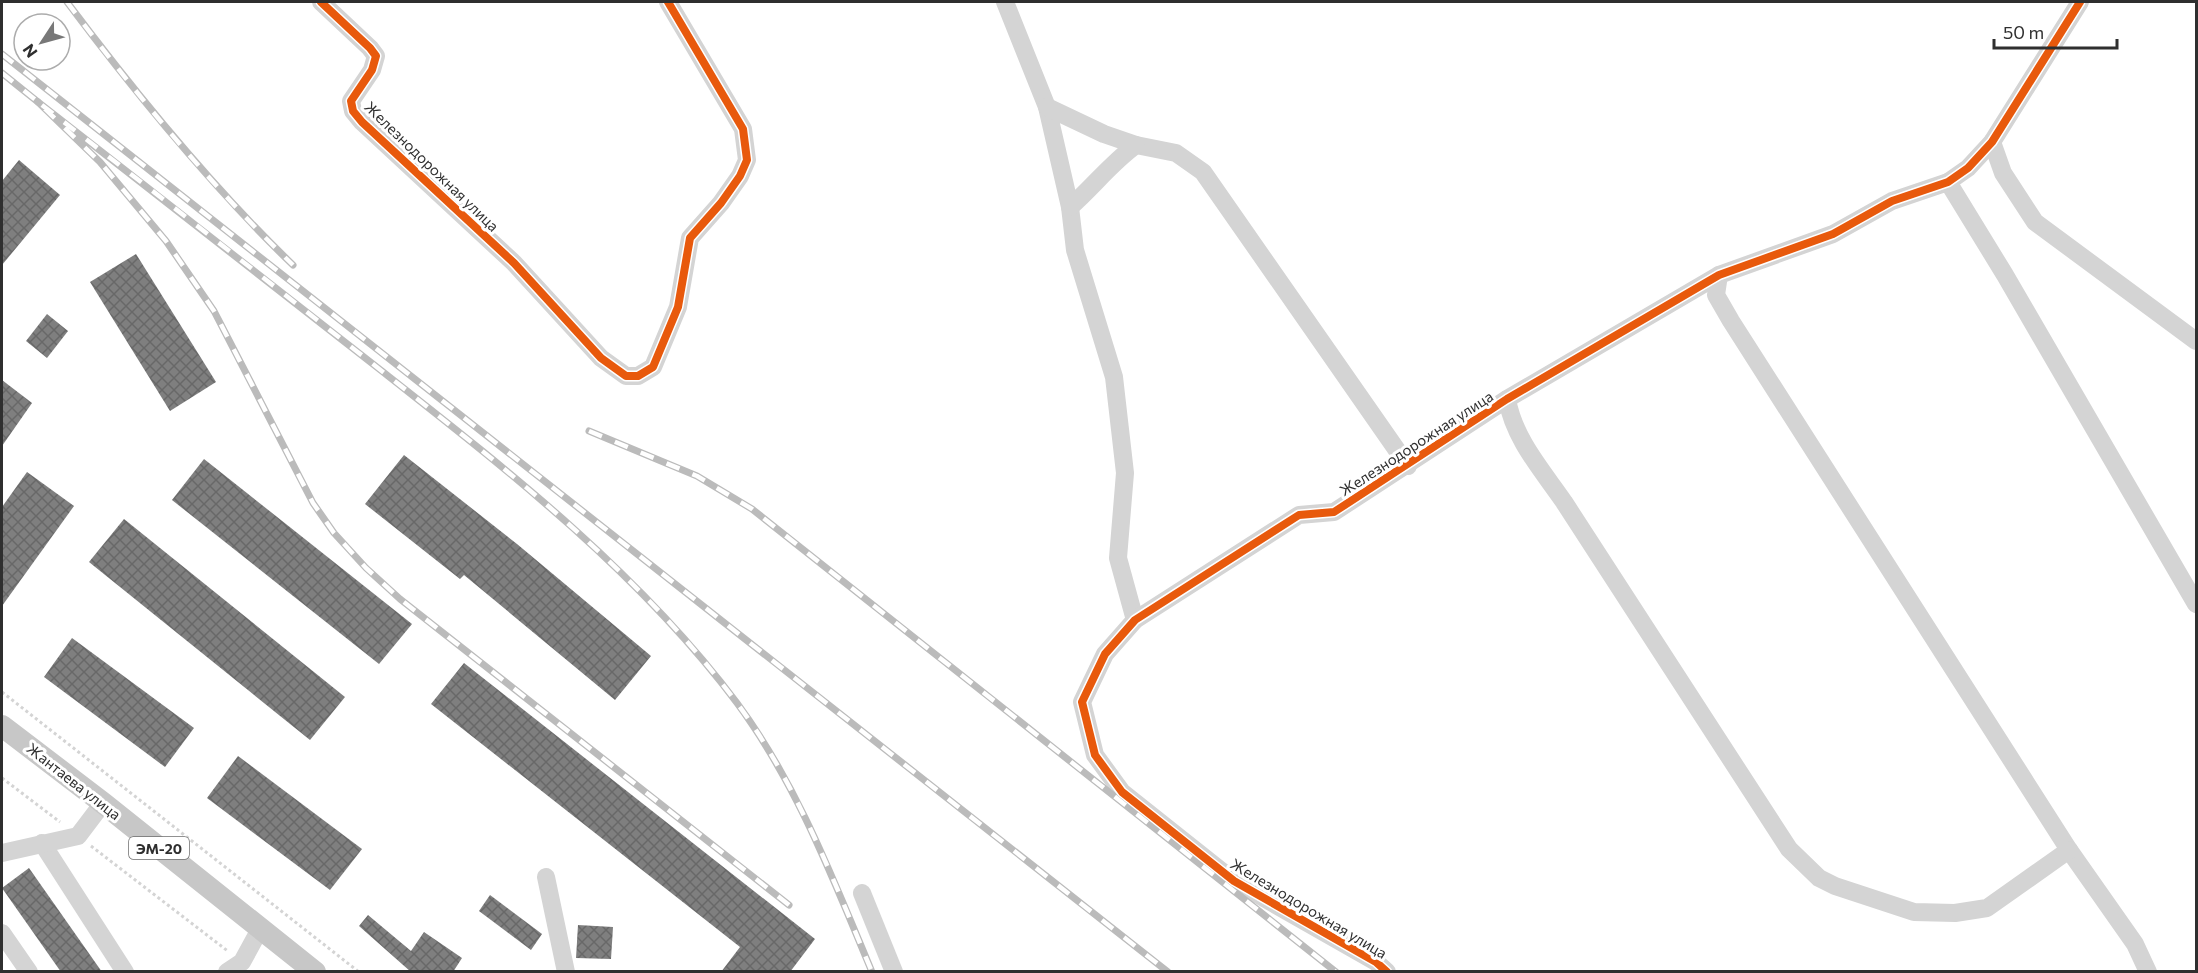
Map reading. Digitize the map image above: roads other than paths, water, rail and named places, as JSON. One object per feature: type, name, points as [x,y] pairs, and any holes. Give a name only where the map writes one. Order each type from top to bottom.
[{"type":"main road","name":"Жантаева улица","points":[[2,726],[103,803],[315,972]]},
{"type":"street","name":"Железнодорожная улица","points":[[321,2],[376,56],[372,70],[351,100],[354,111],[362,122],[514,263],[601,358],[626,376],[638,376],[653,367],[678,307],[690,238],[721,203],[740,176],[747,160],[743,129],[668,2]]},
{"type":"street","points":[[1005,2],[1047,107],[1070,207],[1075,250],[1114,377],[1125,473],[1118,558],[1135,620]]},
{"type":"street","name":"Железнодорожная улица","points":[[1387,972],[1376,962],[1234,881],[1122,792],[1095,755],[1083,702],[1105,654],[1135,620],[1299,515],[1334,512],[1408,466],[1507,399],[1719,275],[1833,234],[1892,201],[1948,182],[1968,168],[1992,142],[2080,2]]},
{"type":"street","name":"Железнодорожная улица","points":[[1047,107],[1104,134],[1176,153],[1203,172],[1408,466]]},
{"type":"street","points":[[1992,142],[2003,173],[2036,222],[2196,340]]},
{"type":"street","points":[[1070,207],[1117,159],[1136,144]]},
{"type":"street","points":[[1948,182],[2005,275],[2196,604]]},
{"type":"street","points":[[1719,275],[1716,294],[1731,321],[2069,850],[2135,944],[2148,972]]},
{"type":"street","points":[[1507,399],[1510,417],[1530,453],[1789,849],[1819,878],[1836,886],[1914,912],[1955,913],[1987,908],[2069,850]]},
{"type":"street","points":[[2,853],[78,836],[103,803]]},
{"type":"street","points":[[42,843],[125,972]]},
{"type":"street","points":[[546,877],[566,972]]},
{"type":"street","points":[[862,893],[894,972]]},
{"type":"street","points":[[234,967],[260,929]]},
{"type":"street","points":[[2,933],[29,972]]},
{"type":"railway","points":[[67,2],[120,71],[203,171],[293,265]]},
{"type":"railway","points":[[2,54],[1168,972]]},
{"type":"railway","points":[[2,73],[38,102]]},
{"type":"railway","points":[[789,905],[400,599],[366,568],[334,533],[313,503],[214,311],[166,241],[100,162],[38,102],[522,483],[614,566],[657,609],[699,655],[737,703],[778,766],[812,833],[872,972]]},
{"type":"railway","points":[[589,431],[697,476],[752,509],[1336,972]]}]
